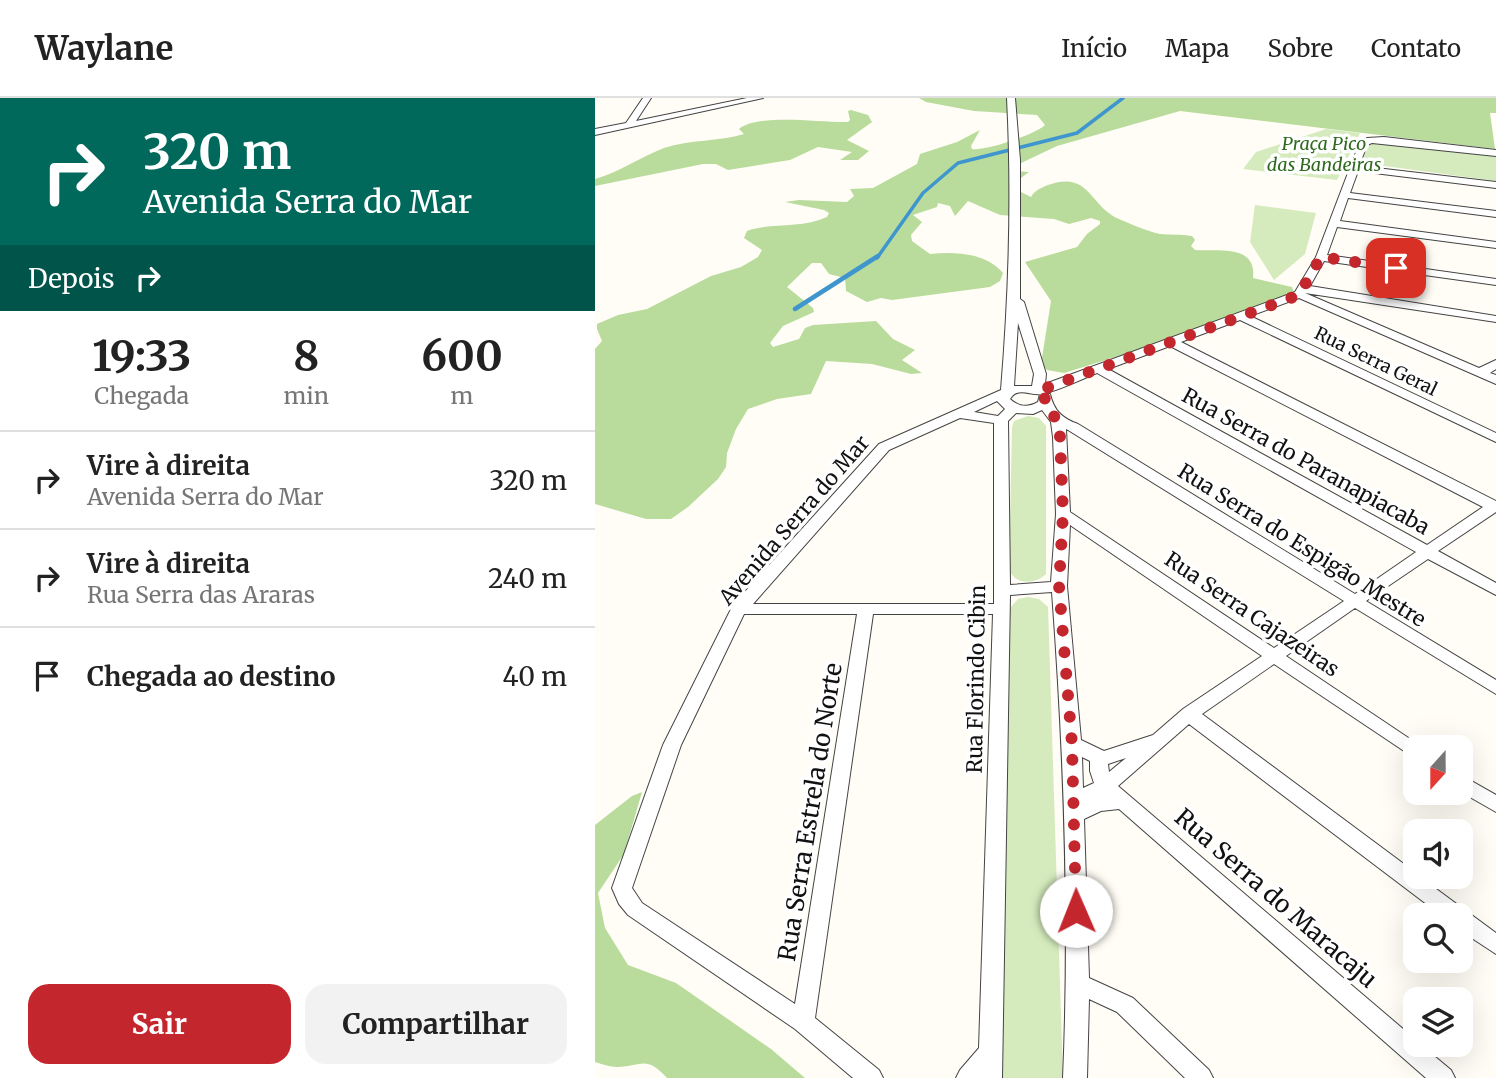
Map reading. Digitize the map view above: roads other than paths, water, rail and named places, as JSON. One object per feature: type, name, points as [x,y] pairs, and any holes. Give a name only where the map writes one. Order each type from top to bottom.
[{"type":"street","points":[[629,125],[647,98]]},
{"type":"street","points":[[595,132],[730,101],[759,98]]},
{"type":"street","name":"Rua Florindo Cibin","points":[[990,1078],[1006,406],[1015,293],[1015,160],[1011,98]]},
{"type":"street","name":"Rua Florindo Cibin","points":[[1012,122],[1019,98]]},
{"type":"street","points":[[1301,291],[1321,257],[1363,144],[1370,140],[1384,140],[1496,153]]},
{"type":"street","points":[[1353,167],[1496,185]]},
{"type":"street","points":[[1344,195],[1496,214]]},
{"type":"street","points":[[1333,223],[1496,244]]},
{"type":"street","points":[[1321,257],[1496,282]]},
{"type":"street","points":[[1301,291],[1496,319]]},
{"type":"street","points":[[1301,291],[1496,380]]},
{"type":"street","name":"Avenida Serra do Mar","points":[[803,1022],[635,909],[622,888],[672,744],[739,609],[884,447],[961,414],[1006,406],[1018,389],[1041,398],[1069,379],[1301,291]]},
{"type":"street","name":"Rua Florindo Cibin","points":[[1015,293],[1040,374],[1041,398]]},
{"type":"street","name":"Rua Serra Geral","points":[[1241,316],[1496,438]]},
{"type":"street","points":[[1074,808],[1105,786],[1189,715],[1495,506],[1172,342]]},
{"type":"street","points":[[1480,373],[1496,364]]},
{"type":"street","name":"Rua Serra do Paranapiacaba","points":[[1096,368],[1496,590]]},
{"type":"street","points":[[1040,374],[1069,379]]},
{"type":"street","points":[[961,414],[1006,406],[1033,410],[1041,398],[1059,429],[1063,514],[1059,586],[1072,744],[1074,808],[1077,984],[1075,1078]]},
{"type":"street","name":"Rua Serra do Espigão Mestre","points":[[1059,429],[1087,438],[1496,688]]},
{"type":"street","name":"Rua Serra Cajazeiras","points":[[1063,514],[1403,742]]},
{"type":"street","points":[[1062,538],[1074,531],[1090,532]]},
{"type":"street","points":[[739,609],[866,610],[1001,600],[1059,586]]},
{"type":"street","name":"Rua Serra Estrela do Norte","points":[[803,1022],[866,610]]},
{"type":"street","points":[[1189,715],[1440,903]]},
{"type":"street","points":[[1072,744],[1103,759],[1160,738]]},
{"type":"street","points":[[1099,758],[1098,771],[1105,786]]},
{"type":"street","name":"Rua Serra do Maracaju","points":[[1105,786],[1443,1078]]},
{"type":"street","points":[[1473,790],[1496,805]]},
{"type":"street","points":[[1074,808],[1123,801]]},
{"type":"street","points":[[1473,928],[1496,945]]},
{"type":"street","points":[[1077,984],[1125,1005],[1201,1078]]},
{"type":"street","points":[[803,1022],[871,1078]]},
{"type":"street","points":[[968,1078],[991,1051]]},
{"type":"waterway","points":[[877,258],[923,193],[958,163],[1077,133],[1123,98]]},
{"type":"waterway","points":[[795,309],[878,256]]},
{"type":"park label","name":"Praça Pico das Bandeiras","points":[[1324,153]]}]
